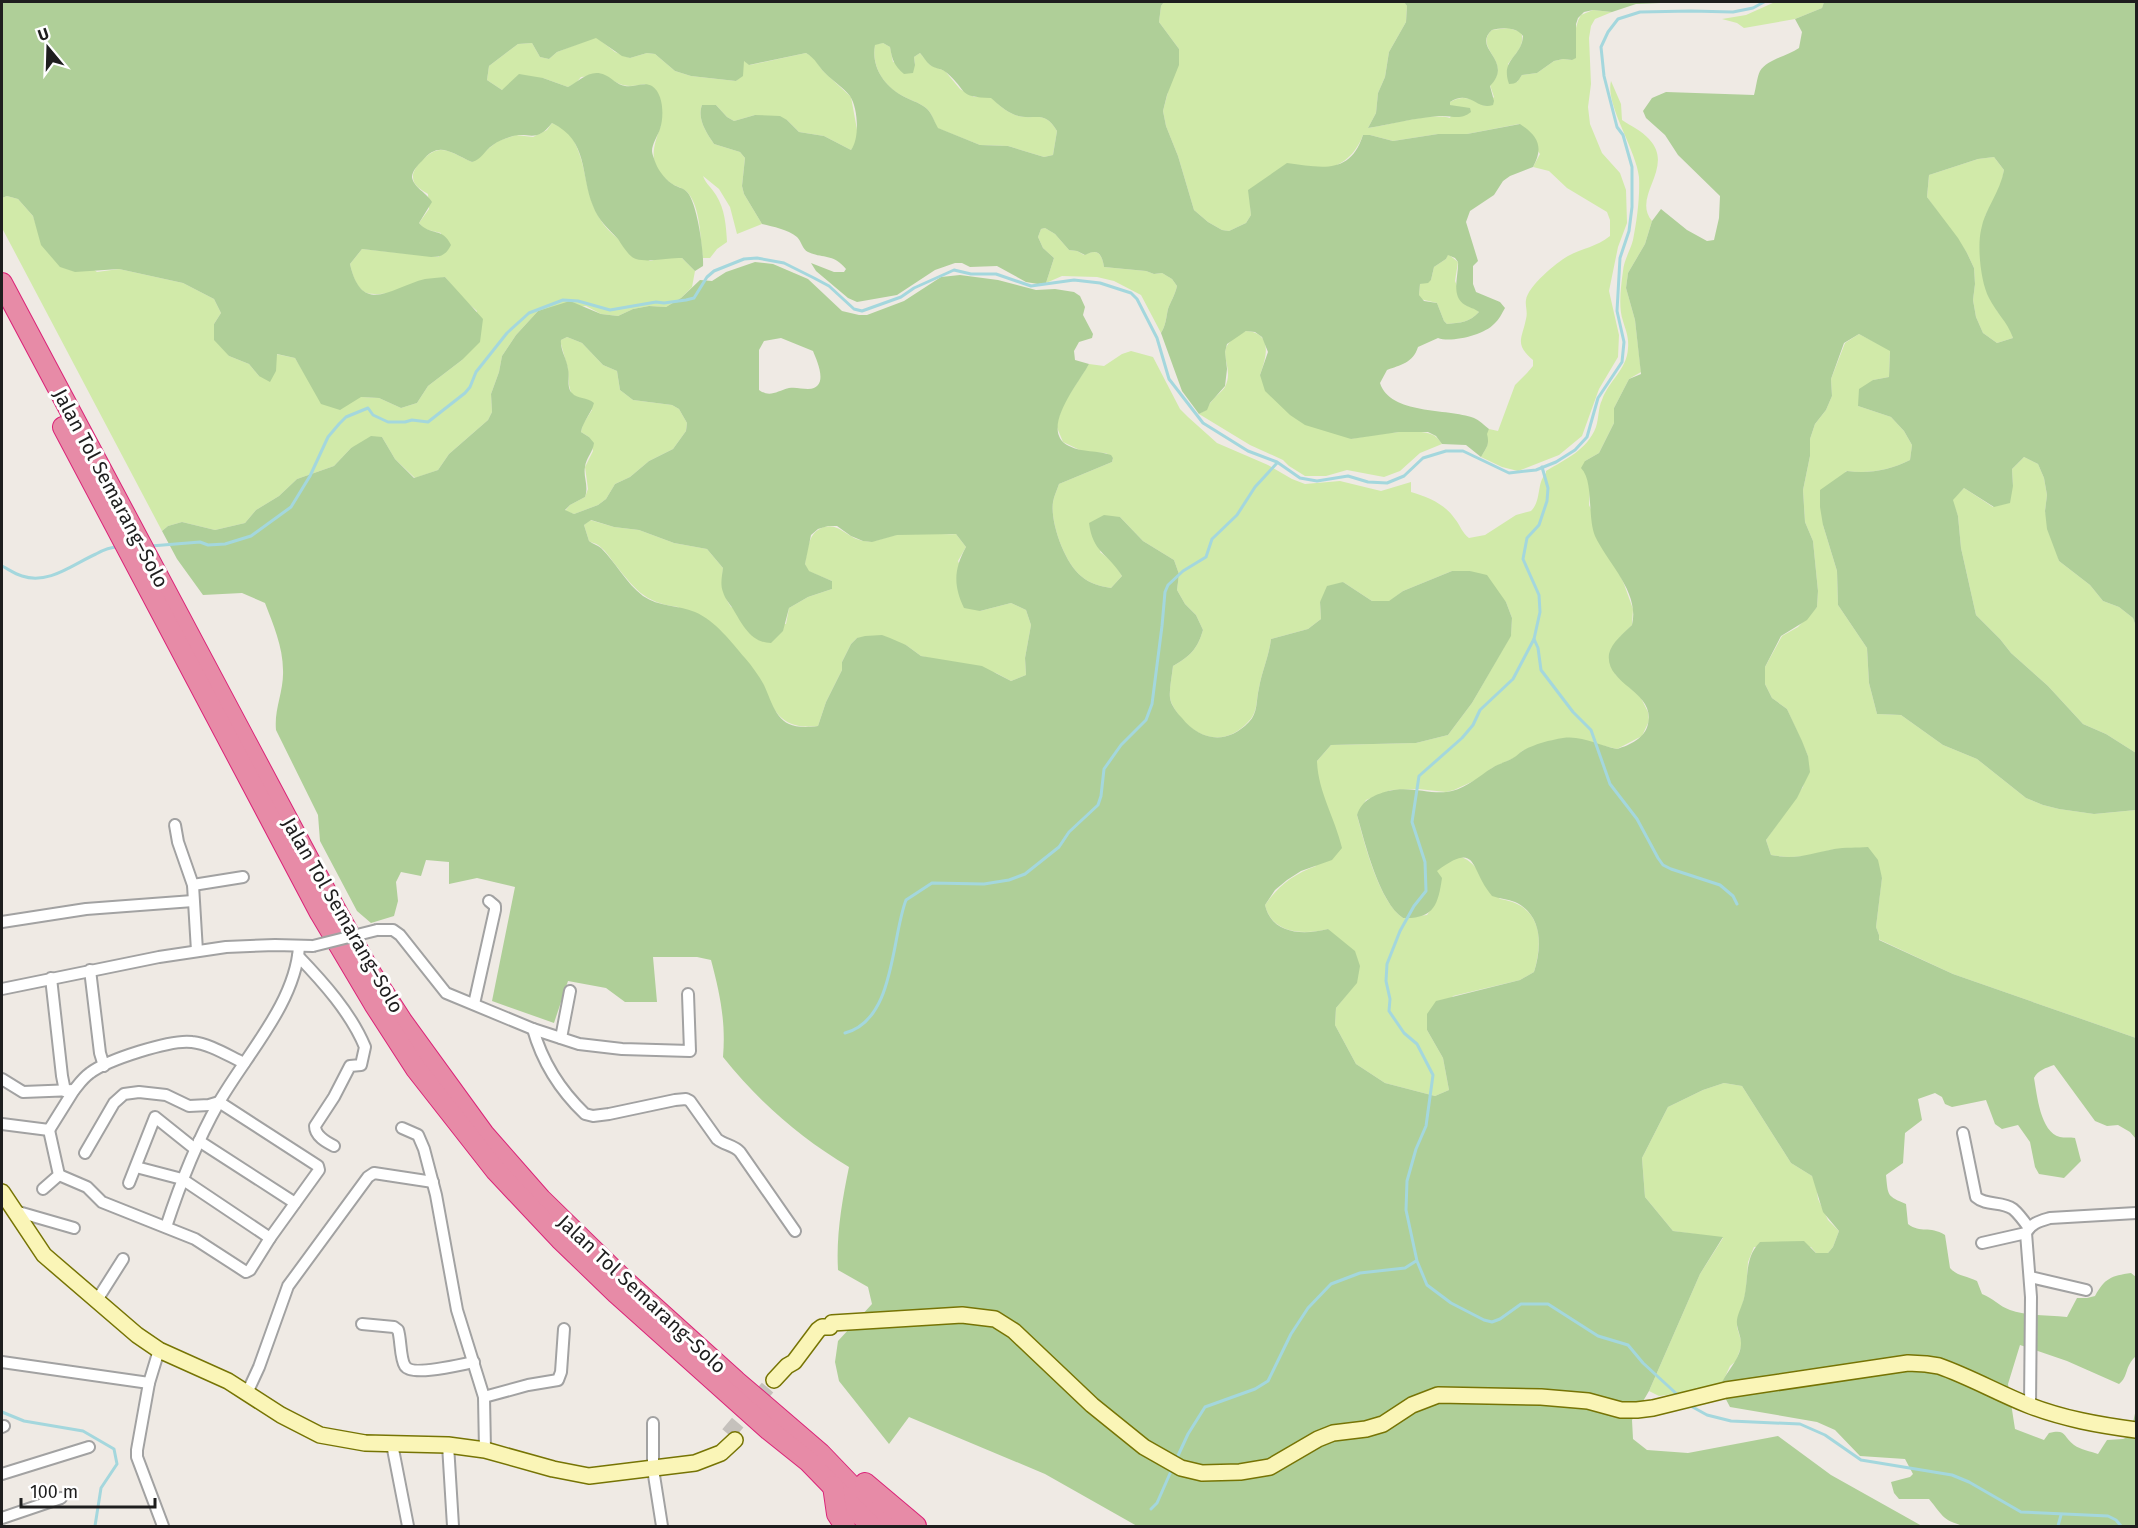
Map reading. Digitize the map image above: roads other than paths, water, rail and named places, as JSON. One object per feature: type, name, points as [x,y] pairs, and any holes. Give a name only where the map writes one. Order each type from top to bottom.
[{"type":"highway","name":"Jalan Tol Semarang–Solo","points":[[2,283],[339,946],[416,1069],[496,1172],[560,1239],[616,1293],[769,1430],[809,1462],[871,1527]]},
{"type":"highway","name":"Jalan Tol Semarang–Solo","points":[[2,311],[203,676],[369,970],[402,1021],[484,1134],[574,1234],[736,1382],[841,1473],[890,1527]]},
{"type":"highway","points":[[791,1428],[822,1446],[916,1527]]},
{"type":"highway","points":[[833,1486],[837,1514],[845,1527]]},
{"type":"street","points":[[175,825],[178,842],[193,885],[197,951]]},
{"type":"street","points":[[193,885],[243,877]]},
{"type":"street","points":[[2,922],[86,909],[193,901]]},
{"type":"street","points":[[474,1004],[495,910],[495,906],[489,901]]},
{"type":"street","points":[[2,989],[90,970],[197,951],[252,945],[299,951],[377,930],[393,930],[400,935],[442,990],[533,1029],[579,1044],[622,1050],[690,1051],[688,994]]},
{"type":"street","points":[[166,1227],[182,1179],[197,1145],[219,1102],[269,1024],[288,988],[299,951]]},
{"type":"street","points":[[299,951],[354,1026],[365,1047],[361,1065],[350,1066],[315,1126],[315,1131],[321,1138],[334,1146]]},
{"type":"street","points":[[90,970],[104,1066]]},
{"type":"street","points":[[51,978],[62,1076],[70,1091]]},
{"type":"street","points":[[561,1038],[570,991]]},
{"type":"street","points":[[533,1029],[537,1045],[553,1074],[585,1114],[600,1115],[681,1099],[690,1101],[717,1139],[740,1152],[795,1231]]},
{"type":"street","points":[[59,1175],[49,1130],[70,1091],[89,1074],[137,1053],[181,1041],[203,1045],[244,1063]]},
{"type":"street","points":[[2,1079],[23,1092],[70,1091]]},
{"type":"street","points":[[59,1175],[87,1187],[102,1202],[195,1239],[246,1272],[250,1270],[270,1238],[318,1172],[318,1167],[219,1102],[189,1106],[166,1095],[139,1092],[124,1094],[114,1103],[85,1153]]},
{"type":"street","points":[[129,1184],[156,1117],[197,1145],[295,1203]]},
{"type":"street","points":[[2,1124],[49,1130]]},
{"type":"street","points":[[402,1128],[420,1138],[433,1182],[457,1310],[484,1397],[485,1450]]},
{"type":"street","points":[[1963,1133],[1976,1197],[1984,1202],[2013,1209],[2028,1230],[2030,1406]]},
{"type":"street","points":[[136,1167],[182,1179],[270,1238]]},
{"type":"street","points":[[247,1393],[259,1367],[288,1286],[368,1176],[374,1173],[433,1182]]},
{"type":"street","points":[[43,1189],[59,1175]]},
{"type":"street","points":[[2,1192],[31,1239],[44,1255],[137,1335],[159,1350],[228,1381],[307,1430],[320,1435],[351,1442],[448,1445],[485,1450],[553,1469],[589,1476],[695,1463],[716,1453],[717,1448],[731,1437]]},
{"type":"street","points":[[15,1211],[74,1228]]},
{"type":"street","points":[[1982,1243],[2028,1230],[2039,1221],[2050,1218],[2136,1213]]},
{"type":"street","points":[[97,1300],[123,1258]]},
{"type":"street","points":[[2030,1277],[2086,1290]]},
{"type":"street","points":[[778,1383],[787,1366],[794,1362],[818,1330],[822,1327],[830,1327],[832,1323],[962,1315],[995,1319],[1014,1331],[1113,1423],[1144,1447],[1175,1465],[1202,1473],[1257,1471],[1269,1467],[1317,1439],[1333,1433],[1383,1425],[1424,1399],[1448,1394],[1588,1401],[1621,1410],[1653,1408],[1702,1395],[1908,1363],[1939,1366],[2030,1406],[2089,1424],[2136,1430]]},
{"type":"street","points":[[362,1324],[389,1326],[398,1330],[404,1363],[409,1369],[418,1371],[474,1362]]},
{"type":"street","points":[[484,1397],[528,1385],[558,1380],[561,1372],[564,1329]]},
{"type":"street","points":[[159,1350],[149,1383],[137,1450],[139,1464],[163,1527]]},
{"type":"street","points":[[2,1362],[149,1383]]},
{"type":"street","points":[[653,1423],[653,1469],[662,1527]]},
{"type":"street","points":[[392,1444],[408,1527]]},
{"type":"street","points":[[448,1445],[453,1527]]},
{"type":"street","points":[[2,1474],[89,1447]]},
{"type":"street","points":[[2,1522],[61,1498]]},
{"type":"waterway","points":[[151,546],[200,542],[208,545],[225,544],[251,536],[291,507],[310,476],[328,437],[346,417],[368,408],[373,415],[388,422],[412,420],[428,422],[465,393],[476,372],[507,333],[529,313],[563,300],[578,301],[610,310],[656,302],[686,300],[694,298],[707,277],[714,271],[744,259],[757,258],[784,263],[814,278],[829,286],[854,309],[862,311],[901,297],[914,288],[954,270],[971,274],[996,274],[1031,286],[1074,280],[1100,283],[1131,293],[1137,299],[1157,338],[1169,379],[1203,423],[1248,451],[1277,462],[1300,478],[1317,481],[1348,476],[1368,482],[1387,483],[1404,476],[1423,458],[1446,451],[1463,451],[1509,473],[1536,470],[1556,462],[1575,450],[1587,437],[1598,398],[1622,362],[1624,342],[1617,311],[1620,258],[1629,231],[1632,207],[1632,167],[1623,135],[1617,127],[1604,76],[1601,47],[1608,32],[1618,19],[1640,12],[1733,12],[1753,8],[1764,2]]},
{"type":"waterway","points":[[845,1033],[861,1025],[874,1012],[882,995],[889,976],[906,900],[932,883],[984,884],[1009,880],[1025,874],[1059,847],[1069,832],[1098,805],[1104,769],[1121,745],[1146,720],[1152,704],[1165,592],[1168,585],[1183,571],[1206,557],[1212,539],[1237,515],[1255,487],[1277,463]]},
{"type":"waterway","points":[[1542,467],[1548,488],[1547,501],[1539,525],[1527,538],[1523,559],[1539,595],[1540,612],[1534,639],[1513,679],[1480,710],[1473,725],[1462,738],[1419,776],[1412,822],[1425,862],[1426,891],[1414,906],[1400,931],[1387,964],[1386,981],[1390,999],[1389,1011],[1404,1033],[1417,1044],[1433,1075],[1426,1126],[1416,1149],[1407,1181],[1406,1210],[1417,1261],[1427,1285],[1451,1303],[1492,1322],[1521,1304],[1548,1304],[1598,1336],[1628,1345],[1643,1363],[1680,1397]]},
{"type":"waterway","points":[[2,566],[22,576],[42,578],[60,572],[104,550],[118,547]]},
{"type":"waterway","points":[[1534,639],[1538,648],[1541,670],[1573,712],[1591,730],[1610,784],[1637,819],[1663,865],[1720,885],[1733,896],[1737,904]]},
{"type":"waterway","points":[[1176,1460],[1188,1434],[1205,1407],[1255,1389],[1268,1381],[1291,1334],[1308,1308],[1331,1284],[1360,1273],[1405,1268],[1416,1261]]},
{"type":"waterway","points":[[1689,1405],[1707,1415],[1731,1421],[1800,1424],[1825,1435],[1861,1460],[1952,1475],[1969,1482],[2021,1512],[2108,1516],[2121,1526]]},
{"type":"waterway","points":[[2,1412],[24,1421],[83,1431],[114,1449],[117,1464],[101,1488],[95,1526]]},
{"type":"waterway","points":[[1151,1509],[1157,1503],[1172,1469]]},
{"type":"waterway","points":[[2058,1526],[2061,1515]]},
{"type":"tunnel","points":[[728,1434],[774,1380]]}]
